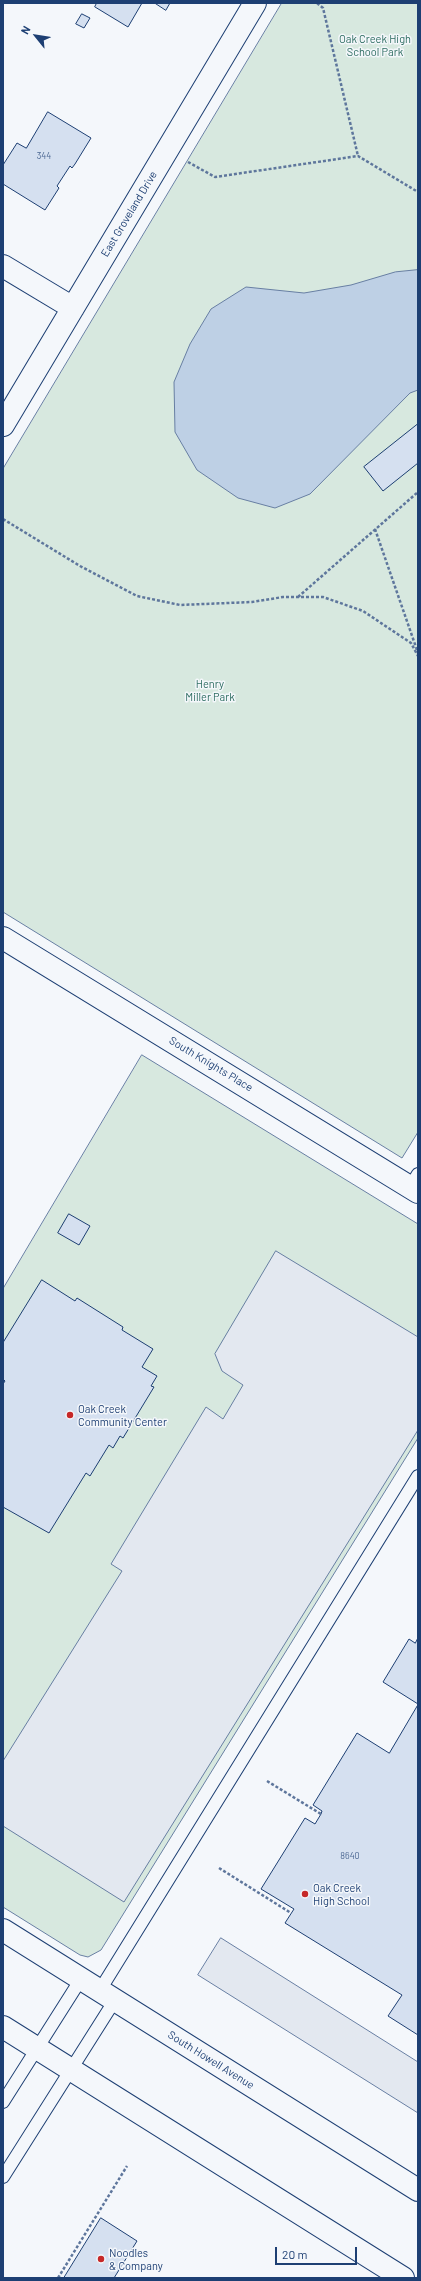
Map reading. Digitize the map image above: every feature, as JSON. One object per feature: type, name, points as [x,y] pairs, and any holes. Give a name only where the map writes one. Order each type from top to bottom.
[{"type":"street","name":"East Groveland Drive","points":[[3,425],[255,3]]},
{"type":"street","points":[[3,266],[73,308]]},
{"type":"street","name":"South Knights Place","points":[[3,938],[415,1184]]},
{"type":"street","name":"South Howell Avenue","points":[[3,1930],[418,2190]]},
{"type":"street","points":[[3,2027],[392,2275]]},
{"type":"lane","points":[[3,2177],[71,2070],[108,1995],[418,1476]]},
{"type":"lane","points":[[3,2102],[81,1978]]},
{"type":"path","points":[[317,3],[323,8],[358,156]]},
{"type":"path","points":[[167,150],[215,177],[358,156],[418,192]]},
{"type":"path","points":[[298,597],[418,492]]},
{"type":"path","points":[[3,519],[80,566],[137,596],[180,605],[252,602],[283,597],[323,597],[363,611],[411,643],[418,654]]},
{"type":"path","points":[[376,529],[418,654]]},
{"type":"path","points":[[267,1781],[321,1814]]},
{"type":"path","points":[[219,1868],[291,1913]]},
{"type":"path","points":[[58,2278],[127,2166]]},
{"type":"green space","name":"Henry Miller Park","points":[[282,3],[418,3],[418,1132],[402,1158],[3,912],[3,469]]},
{"type":"green space","points":[[142,1055],[418,1224],[418,1438],[101,1950],[88,1957],[80,1955],[3,1907],[3,1289]]},
{"type":"shaded area","points":[[276,1251],[418,1337],[418,1430],[124,1902],[3,1826],[3,1761],[122,1571],[111,1564],[206,1407],[223,1419],[243,1385],[222,1371],[215,1354]]},
{"type":"shaded area","points":[[221,1938],[418,2062],[418,2113],[198,1975]]},
{"type":"water","points":[[418,270],[418,390],[410,393],[310,494],[275,508],[238,498],[197,470],[175,432],[174,382],[190,344],[211,309],[246,287],[304,293],[351,285],[395,272]]},
{"type":"building","points":[[97,3],[142,3],[128,27],[95,7]]},
{"type":"building","points":[[155,3],[170,3],[166,10]]},
{"type":"building","points":[[82,14],[90,18],[84,28],[76,24]]},
{"type":"building","points":[[48,112],[91,138],[75,164],[72,168],[70,166],[57,186],[59,188],[45,210],[3,184],[3,165],[17,143],[26,148]]},
{"type":"building","points":[[418,424],[418,463],[383,491],[364,467]]},
{"type":"building","points":[[69,1214],[90,1226],[79,1245],[58,1233]]},
{"type":"building","name":"Oak Creek Community Center","points":[[42,1280],[75,1301],[77,1298],[123,1327],[122,1330],[153,1349],[142,1367],[157,1376],[151,1386],[154,1387],[123,1438],[120,1436],[113,1448],[109,1445],[90,1476],[86,1473],[49,1533],[3,1507],[3,1384],[5,1381],[3,1379],[3,1343]]},
{"type":"building","points":[[418,1638],[418,1704],[383,1682],[409,1639],[415,1643]]},
{"type":"building","points":[[418,1705],[418,2035],[388,2016],[402,1995],[285,1923],[294,1909],[261,1889],[305,1818],[315,1824],[322,1811],[313,1805],[357,1733],[389,1753]]},
{"type":"building","name":"Noodles & Company","points":[[101,2218],[137,2241],[114,2278],[64,2278]]},
{"type":"place","name":"Oak Creek Community Center","points":[[70,1415]]},
{"type":"place","name":"Oak Creek High School","points":[[305,1894]]},
{"type":"place","name":"Noodles & Company","points":[[101,2259]]},
{"type":"park label","name":"Oak Creek High School Park","points":[[375,45]]}]
